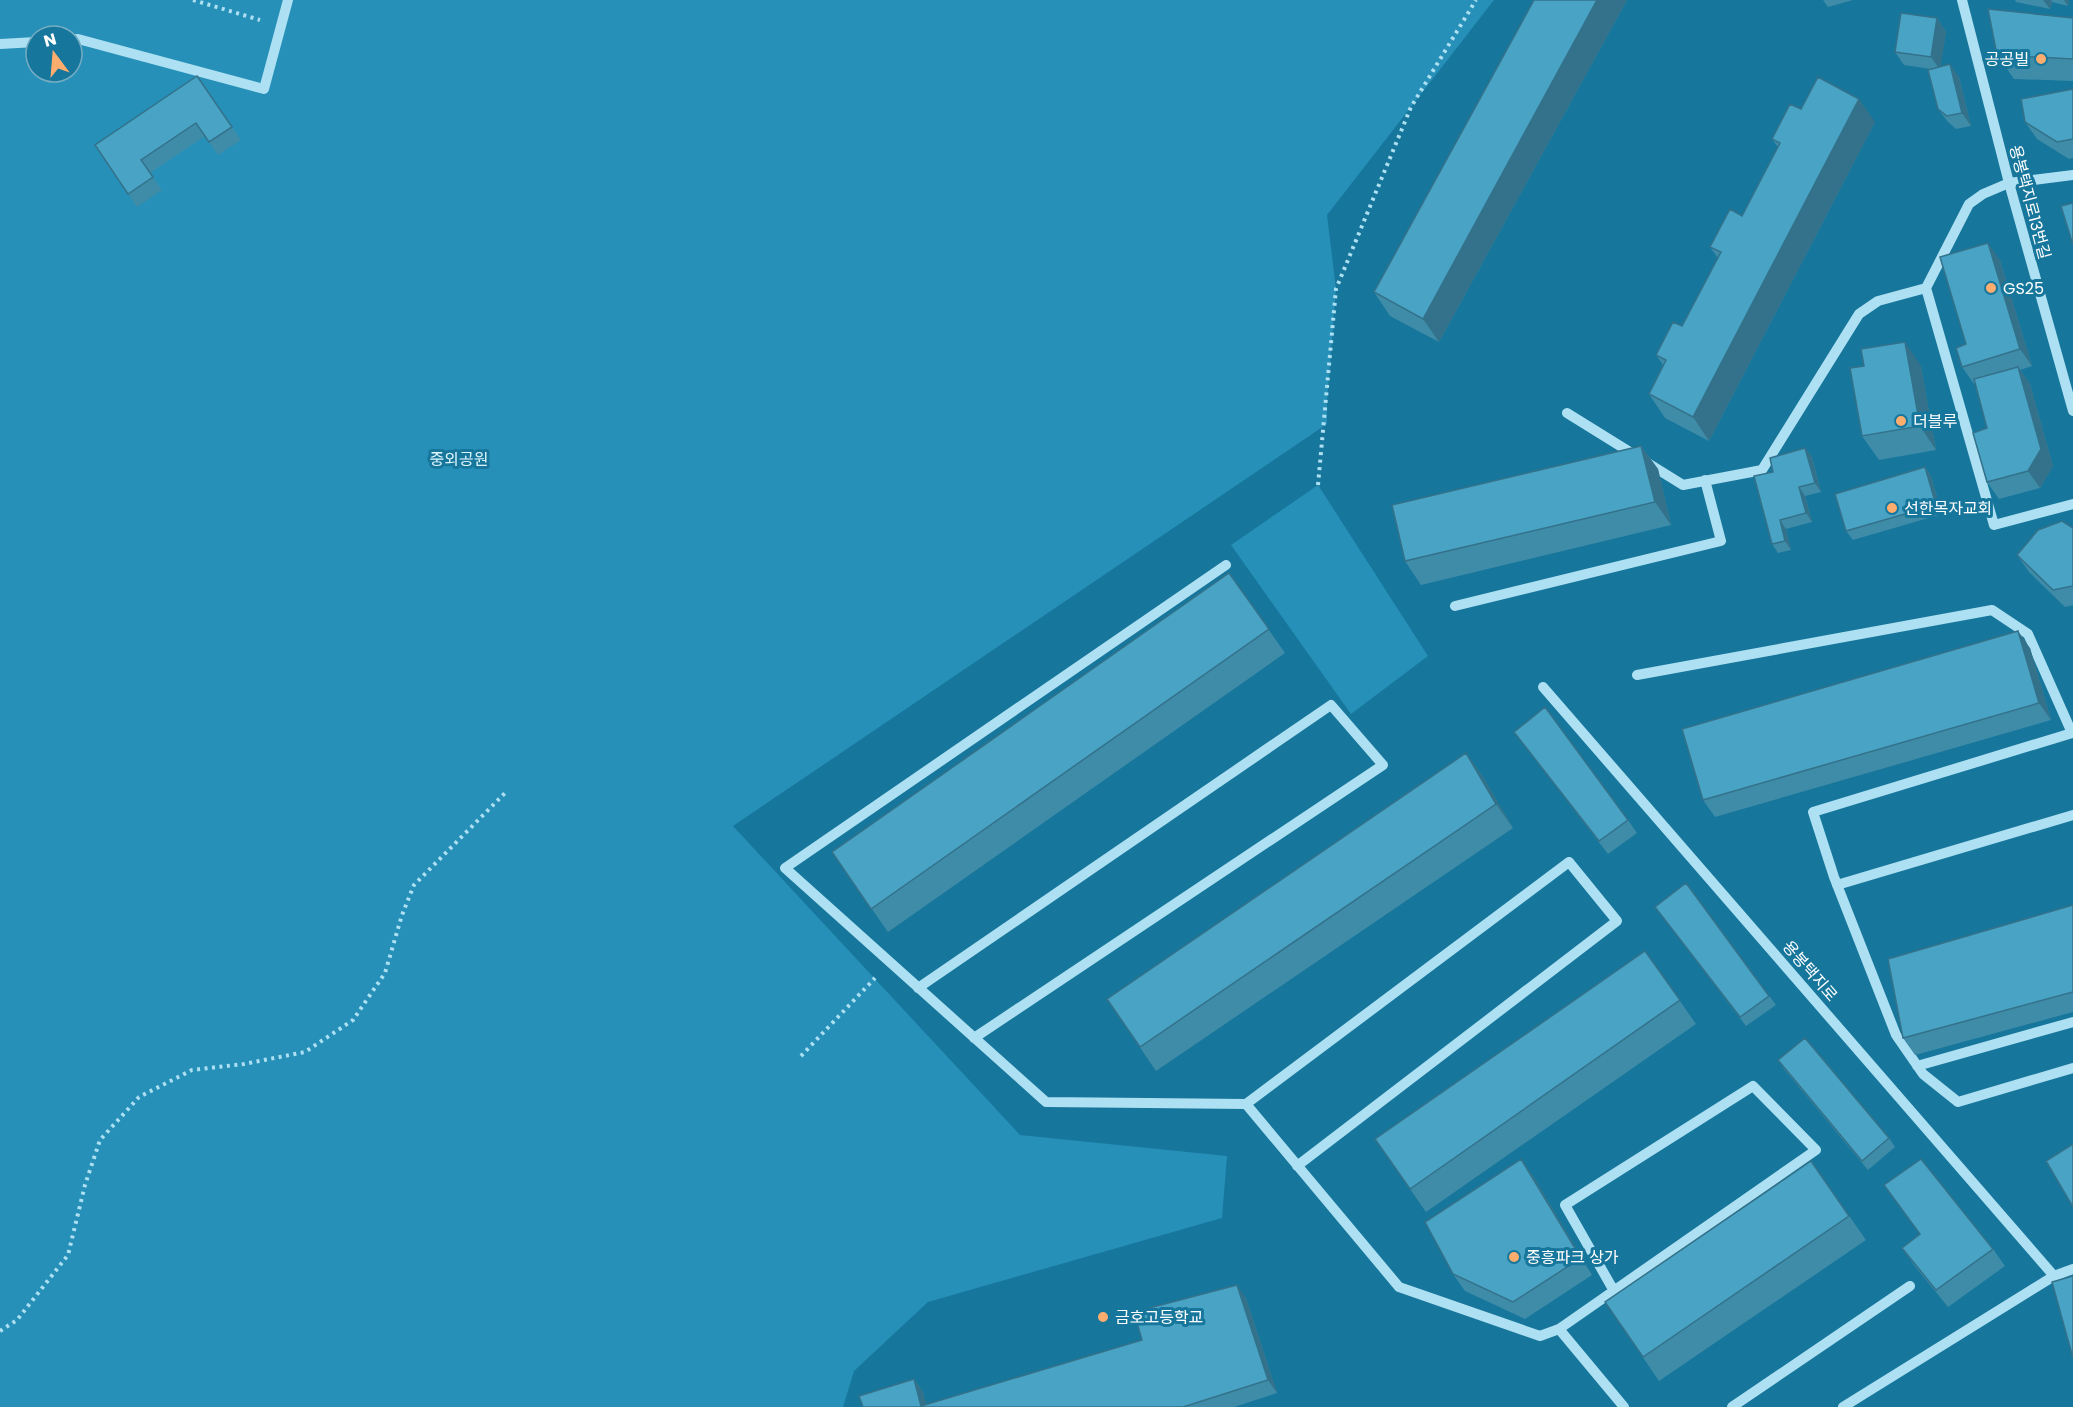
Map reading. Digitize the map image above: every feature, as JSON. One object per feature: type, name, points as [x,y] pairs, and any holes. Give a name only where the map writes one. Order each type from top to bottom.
[{"type":"street","points":[[84,41],[264,89],[288,0]]},
{"type":"street","name":"용봉택지로13번길","points":[[1962,0],[2009,183],[2073,411]]},
{"type":"street","points":[[0,44],[24,43]]},
{"type":"street","points":[[2073,175],[2009,183],[1983,194],[1969,204],[1926,288],[1994,525],[2073,504]]},
{"type":"street","points":[[1567,412],[1683,485],[1762,470],[1859,314],[1878,301],[1926,288]]},
{"type":"street","points":[[1455,606],[1720,541],[1705,480]]},
{"type":"street","points":[[1226,565],[785,868],[1046,1102],[1246,1104],[1569,862],[1617,921],[1297,1166]]},
{"type":"street","points":[[1637,675],[1992,610],[2028,634],[2073,733],[1813,812],[1837,885],[1896,1035],[1923,1074],[1958,1102],[2073,1068]]},
{"type":"street","name":"용봉택지로","points":[[1543,687],[2054,1276]]},
{"type":"street","points":[[918,988],[1331,705],[1383,765],[974,1038]]},
{"type":"street","points":[[1837,885],[2073,815]]},
{"type":"street","points":[[1917,1066],[2073,1022]]},
{"type":"street","points":[[1246,1104],[1399,1287],[1540,1336],[1559,1329],[1614,1291],[1816,1150],[1753,1086],[1564,1205],[1614,1291]]},
{"type":"street","points":[[1843,1407],[2054,1276],[2073,1269]]},
{"type":"street","points":[[1732,1407],[1910,1286]]},
{"type":"street","points":[[1559,1329],[1624,1407]]},
{"type":"path","points":[[193,0],[281,27]]},
{"type":"path","points":[[1318,485],[1336,290],[1411,107],[1476,0]]},
{"type":"path","points":[[0,1330],[17,1320],[68,1255],[85,1185],[100,1140],[139,1097],[192,1071],[305,1052],[352,1020],[385,974],[402,915],[414,885],[506,792]]},
{"type":"path","points":[[801,1056],[890,962]]},
{"type":"green space","name":"중외공원","points":[[0,0],[1494,0],[1327,215],[1336,289],[1327,424],[733,826],[1020,1135],[1227,1156],[1222,1218],[928,1302],[854,1371],[843,1407],[0,1407]]},
{"type":"green space","points":[[1318,485],[1428,656],[1351,714],[1231,545]]},
{"type":"building","points":[[1534,0],[1597,0],[1423,319],[1374,292]]},
{"type":"building","points":[[1988,9],[2073,18],[2073,59],[1997,55]]},
{"type":"building","points":[[1901,13],[1937,18],[1931,57],[1895,52]]},
{"type":"building","points":[[1950,64],[1962,113],[1947,116],[1938,109],[1928,70]]},
{"type":"building","points":[[197,76],[232,127],[209,142],[196,123],[141,160],[153,177],[128,194],[95,145]]},
{"type":"building","points":[[1818,77],[1859,99],[1693,417],[1649,394],[1666,360],[1656,355],[1673,322],[1682,326],[1721,252],[1710,247],[1730,209],[1742,216],[1780,143],[1772,139],[1790,104],[1801,109]]},
{"type":"building","points":[[2073,89],[2073,139],[2057,142],[2025,122],[2021,99]]},
{"type":"building","points":[[2073,203],[2073,245],[2061,206]]},
{"type":"building","points":[[1988,243],[2020,349],[1962,367],[1956,348],[1966,344],[1940,257]]},
{"type":"building","points":[[1905,342],[1920,426],[1862,436],[1850,368],[1864,366],[1861,349]]},
{"type":"building","points":[[2018,367],[2041,449],[2028,471],[1987,482],[1973,433],[1987,428],[1974,379]]},
{"type":"building","points":[[1641,446],[1655,502],[1405,561],[1392,505]]},
{"type":"building","points":[[1805,448],[1815,483],[1799,487],[1806,513],[1780,520],[1785,541],[1772,544],[1754,476],[1773,472],[1770,458]]},
{"type":"building","name":"선한목자교회","points":[[1925,467],[1936,505],[1846,531],[1835,494]]},
{"type":"building","points":[[2062,521],[2073,528],[2073,586],[2053,590],[2017,555],[2038,530]]},
{"type":"building","points":[[1229,573],[1269,629],[871,909],[832,852]]},
{"type":"building","points":[[2018,631],[2039,703],[1703,800],[1682,729]]},
{"type":"building","points":[[1545,707],[1628,820],[1599,841],[1514,732]]},
{"type":"building","points":[[1466,753],[1496,804],[1140,1047],[1107,999]]},
{"type":"building","points":[[1686,883],[1769,996],[1740,1017],[1655,907]]},
{"type":"building","points":[[2073,905],[2073,992],[1903,1038],[1888,959]]},
{"type":"building","points":[[1645,951],[1680,1000],[1410,1189],[1375,1139]]},
{"type":"building","points":[[1805,1038],[1889,1138],[1862,1161],[1778,1060]]},
{"type":"building","points":[[2073,1144],[2073,1207],[2046,1161]]},
{"type":"building","name":"중흥파크 상가","points":[[1521,1159],[1581,1258],[1513,1302],[1453,1274],[1425,1222]]},
{"type":"building","points":[[1921,1159],[1993,1249],[1936,1290],[1902,1248],[1920,1234],[1884,1185]]},
{"type":"building","points":[[1811,1161],[1849,1216],[1643,1357],[1605,1302]]},
{"type":"building","points":[[2073,1276],[2073,1358],[2052,1282]]},
{"type":"building","points":[[1237,1285],[1268,1380],[1183,1407],[863,1407],[859,1396],[914,1379],[921,1406],[1142,1340],[1134,1312]]},
{"type":"place","name":"공공빌","points":[[2041,59]]},
{"type":"place","name":"GS25","points":[[1991,288]]},
{"type":"place","name":"더블루","points":[[1901,421]]},
{"type":"place","name":"선한목자교회","points":[[1892,508]]},
{"type":"place","name":"중흥파크 상가","points":[[1514,1257]]},
{"type":"place","name":"금호고등학교","points":[[1103,1317]]}]
